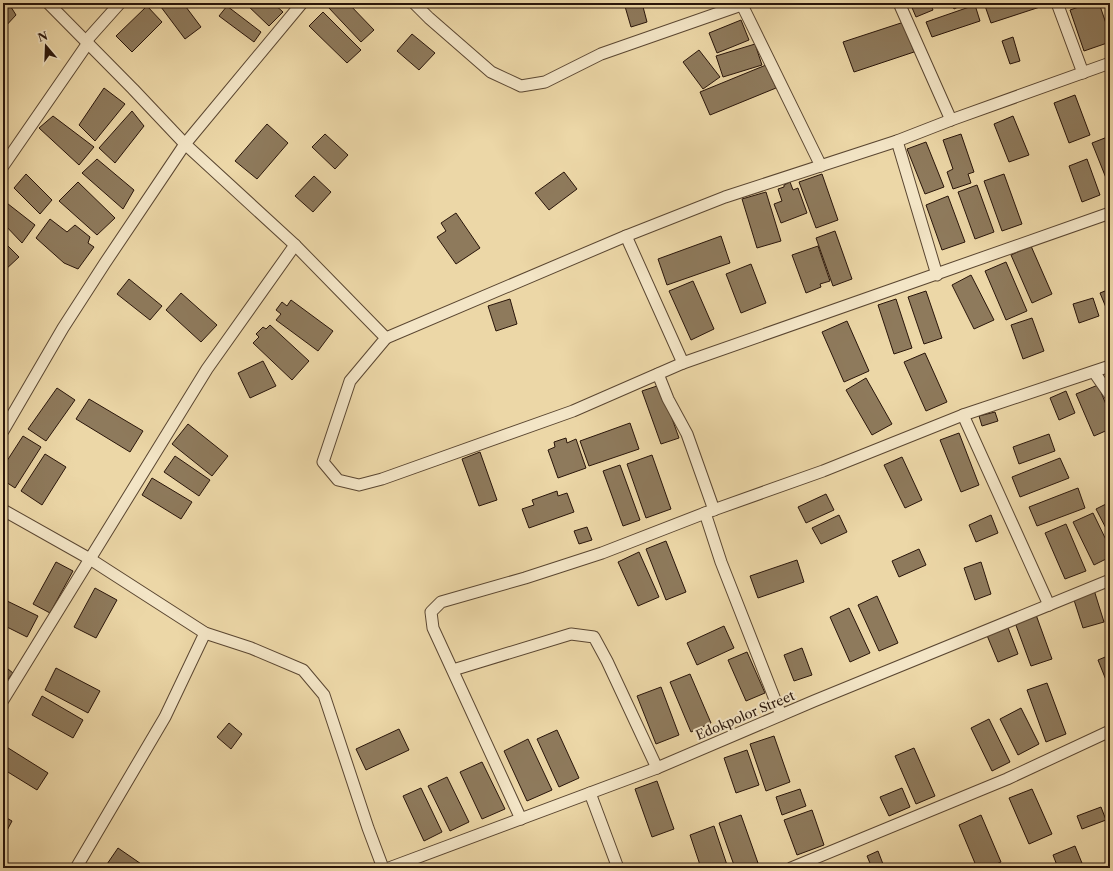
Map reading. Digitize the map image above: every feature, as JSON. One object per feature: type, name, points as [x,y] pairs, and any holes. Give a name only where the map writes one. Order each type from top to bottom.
[{"type":"street","points":[[48,3],[185,144],[295,245],[386,338]]},
{"type":"street","points":[[3,166],[87,42],[120,3]]},
{"type":"street","points":[[3,431],[63,328],[185,144],[302,3]]},
{"type":"street","points":[[414,3],[491,72],[521,86],[545,82],[601,54],[745,4],[821,166]]},
{"type":"street","points":[[899,3],[952,120]]},
{"type":"street","points":[[1057,3],[1083,73]]},
{"type":"street","points":[[1110,63],[897,141],[725,197],[626,236],[386,338],[350,381],[323,462],[338,480],[359,485],[382,479],[573,411],[683,363],[1110,213]]},
{"type":"street","points":[[897,141],[937,275]]},
{"type":"street","points":[[626,236],[683,363]]},
{"type":"street","points":[[3,700],[207,369],[295,245]]},
{"type":"street","points":[[521,819],[433,628],[431,612],[441,602],[525,578],[602,553],[709,511],[823,471],[963,415],[1110,366]]},
{"type":"street","points":[[1094,372],[1110,395]]},
{"type":"street","points":[[658,374],[668,399],[687,434],[709,511],[721,562],[781,715]]},
{"type":"street","points":[[963,415],[1050,605]]},
{"type":"street","points":[[3,510],[90,559],[205,633],[251,648],[303,670],[324,695],[368,828],[384,868]]},
{"type":"street","name":"Edokpolor Street","points":[[389,868],[657,768],[781,715],[1110,580]]},
{"type":"street","points":[[76,868],[165,717],[205,633]]},
{"type":"street","points":[[453,670],[571,634],[594,636],[657,768]]},
{"type":"street","points":[[791,868],[1007,779],[1110,731]]},
{"type":"street","points":[[590,793],[618,868]]},
{"type":"building","points":[[3,3],[13,3],[11,7],[16,15],[3,29]]},
{"type":"building","points":[[158,3],[183,3],[201,27],[185,39]]},
{"type":"building","points":[[245,3],[273,3],[283,12],[269,26]]},
{"type":"building","points":[[332,3],[348,3],[374,30],[361,42],[328,7]]},
{"type":"building","points":[[624,3],[642,3],[647,22],[631,27]]},
{"type":"building","points":[[910,3],[930,3],[933,10],[916,17]]},
{"type":"building","points":[[951,3],[966,3],[954,9]]},
{"type":"building","points":[[984,3],[1041,3],[1043,6],[991,23]]},
{"type":"building","points":[[1090,3],[1099,3],[1110,35],[1110,42],[1084,51],[1070,10]]},
{"type":"building","points":[[975,5],[980,21],[932,37],[926,22]]},
{"type":"building","points":[[147,6],[162,22],[132,52],[116,36]]},
{"type":"building","points":[[227,6],[261,32],[254,42],[219,16]]},
{"type":"building","points":[[323,12],[361,50],[347,63],[309,26]]},
{"type":"building","points":[[741,20],[749,40],[717,53],[709,33]]},
{"type":"building","points":[[904,22],[914,52],[854,72],[843,42]]},
{"type":"building","points":[[412,34],[435,53],[419,70],[397,51]]},
{"type":"building","points":[[1013,37],[1020,61],[1010,64],[1002,41]]},
{"type":"building","points":[[755,44],[762,65],[723,77],[716,56]]},
{"type":"building","points":[[699,50],[720,77],[703,89],[683,62]]},
{"type":"building","points":[[766,65],[776,88],[710,115],[700,92]]},
{"type":"building","points":[[104,88],[125,104],[95,141],[79,125]]},
{"type":"building","points":[[1075,95],[1090,135],[1069,143],[1054,103]]},
{"type":"building","points":[[132,111],[144,126],[115,163],[99,148]]},
{"type":"building","points":[[53,116],[94,147],[79,165],[39,128]]},
{"type":"building","points":[[1013,116],[1029,155],[1009,162],[994,124]]},
{"type":"building","points":[[267,124],[288,143],[257,179],[235,161]]},
{"type":"building","points":[[325,134],[348,155],[335,169],[312,147]]},
{"type":"building","points":[[961,134],[974,172],[968,174],[971,183],[953,189],[947,172],[953,169],[943,140]]},
{"type":"building","points":[[1110,136],[1110,188],[1092,143]]},
{"type":"building","points":[[926,142],[944,187],[925,194],[907,149]]},
{"type":"building","points":[[97,159],[134,190],[123,209],[82,173]]},
{"type":"building","points":[[1087,159],[1100,195],[1082,202],[1069,166]]},
{"type":"building","points":[[564,172],[577,189],[549,210],[535,193]]},
{"type":"building","points":[[26,174],[52,200],[40,214],[14,188]]},
{"type":"building","points":[[822,174],[838,220],[816,228],[799,182]]},
{"type":"building","points":[[1004,174],[1022,224],[1002,231],[984,181]]},
{"type":"building","points":[[314,176],[331,192],[313,212],[295,196]]},
{"type":"building","points":[[78,182],[115,218],[97,235],[59,201]]},
{"type":"building","points":[[790,182],[793,190],[798,188],[807,213],[781,223],[774,204],[782,201],[778,189],[784,187],[784,185]]},
{"type":"building","points":[[977,185],[994,232],[975,239],[958,192]]},
{"type":"building","points":[[766,192],[781,241],[757,248],[742,199]]},
{"type":"building","points":[[948,196],[965,242],[942,250],[926,205]]},
{"type":"building","points":[[3,200],[35,225],[22,243],[3,223]]},
{"type":"building","points":[[456,213],[480,248],[456,264],[437,237],[446,231],[441,223]]},
{"type":"building","points":[[50,219],[67,232],[75,225],[90,237],[88,243],[94,247],[78,269],[64,263],[36,238]]},
{"type":"building","points":[[835,231],[852,279],[833,286],[816,238]]},
{"type":"building","points":[[721,236],[730,263],[667,285],[658,259]]},
{"type":"building","points":[[4,242],[19,257],[4,271],[3,270]]},
{"type":"building","points":[[818,246],[830,281],[820,284],[821,287],[806,293],[792,255]]},
{"type":"building","points":[[1031,246],[1052,294],[1032,303],[1011,255]]},
{"type":"building","points":[[1006,262],[1027,311],[1006,320],[985,271]]},
{"type":"building","points":[[751,264],[766,303],[741,313],[726,274]]},
{"type":"building","points":[[971,275],[994,320],[974,329],[952,285]]},
{"type":"building","points":[[129,279],[162,306],[150,320],[117,294]]},
{"type":"building","points":[[693,281],[714,329],[691,340],[669,291]]},
{"type":"building","points":[[1110,289],[1110,317],[1100,293]]},
{"type":"building","points":[[926,291],[942,338],[924,344],[908,297]]},
{"type":"building","points":[[181,293],[217,325],[201,342],[166,310]]},
{"type":"building","points":[[1093,298],[1099,316],[1079,323],[1073,304]]},
{"type":"building","points":[[510,299],[517,324],[496,331],[488,306]]},
{"type":"building","points":[[896,299],[912,348],[894,354],[878,305]]},
{"type":"building","points":[[291,300],[333,331],[318,351],[276,320],[281,314],[276,310],[282,302],[287,306]]},
{"type":"building","points":[[1032,318],[1044,351],[1023,359],[1011,325]]},
{"type":"building","points":[[847,321],[869,371],[844,382],[822,332]]},
{"type":"building","points":[[270,325],[309,361],[292,380],[253,343],[259,337],[256,334],[263,327],[266,329]]},
{"type":"building","points":[[925,353],[947,402],[926,411],[904,362]]},
{"type":"building","points":[[263,361],[276,386],[250,398],[238,373]]},
{"type":"building","points":[[866,378],[892,424],[872,435],[846,390]]},
{"type":"building","points":[[660,385],[679,438],[661,444],[642,391]]},
{"type":"building","points":[[1098,385],[1110,414],[1110,429],[1094,436],[1076,394]]},
{"type":"building","points":[[57,388],[75,400],[46,441],[28,429]]},
{"type":"building","points":[[1066,391],[1075,413],[1059,420],[1050,398]]},
{"type":"building","points":[[89,399],[143,431],[130,452],[76,419]]},
{"type":"building","points":[[995,412],[998,421],[982,426],[979,416]]},
{"type":"building","points":[[630,423],[639,449],[589,466],[580,441]]},
{"type":"building","points":[[188,424],[228,456],[212,476],[172,444]]},
{"type":"building","points":[[959,433],[979,485],[961,492],[940,440]]},
{"type":"building","points":[[1049,434],[1055,451],[1019,464],[1013,447]]},
{"type":"building","points":[[23,436],[41,447],[15,488],[3,480],[3,467]]},
{"type":"building","points":[[566,438],[567,443],[576,439],[586,468],[558,478],[548,450],[555,447],[554,442]]},
{"type":"building","points":[[480,452],[497,500],[479,506],[462,459]]},
{"type":"building","points":[[45,454],[66,467],[42,505],[21,491]]},
{"type":"building","points":[[652,455],[671,509],[646,518],[627,464]]},
{"type":"building","points":[[175,456],[210,480],[199,496],[164,472]]},
{"type":"building","points":[[902,457],[922,500],[905,508],[884,465]]},
{"type":"building","points":[[1060,458],[1069,478],[1020,497],[1012,477]]},
{"type":"building","points":[[620,465],[640,520],[623,526],[603,471]]},
{"type":"building","points":[[152,478],[192,502],[181,519],[142,495]]},
{"type":"building","points":[[1078,488],[1085,508],[1037,526],[1029,507]]},
{"type":"building","points":[[557,491],[558,496],[567,493],[574,512],[529,528],[522,509],[534,505],[532,500]]},
{"type":"building","points":[[826,494],[834,510],[806,523],[798,507]]},
{"type":"building","points":[[1110,502],[1110,536],[1096,509]]},
{"type":"building","points":[[1093,513],[1110,548],[1110,557],[1094,565],[1073,522]]},
{"type":"building","points":[[839,515],[847,532],[821,544],[812,528]]},
{"type":"building","points":[[991,515],[998,533],[976,542],[969,525]]},
{"type":"building","points":[[1066,524],[1086,571],[1065,579],[1045,533]]},
{"type":"building","points":[[587,527],[592,540],[579,544],[574,531]]},
{"type":"building","points":[[666,541],[686,592],[666,600],[646,549]]},
{"type":"building","points":[[919,549],[926,565],[899,577],[892,561]]},
{"type":"building","points":[[639,552],[659,597],[638,606],[618,562]]},
{"type":"building","points":[[797,560],[804,582],[758,598],[750,576]]},
{"type":"building","points":[[56,562],[73,571],[50,613],[33,604]]},
{"type":"building","points":[[981,562],[991,594],[975,600],[964,568]]},
{"type":"building","points":[[95,588],[117,600],[96,638],[74,627]]},
{"type":"building","points":[[1094,590],[1104,622],[1083,628],[1073,597]]},
{"type":"building","points":[[877,596],[898,643],[879,651],[858,605]]},
{"type":"building","points":[[3,599],[38,616],[27,637],[3,625]]},
{"type":"building","points":[[849,608],[870,653],[850,662],[830,617]]},
{"type":"building","points":[[1035,612],[1052,659],[1031,666],[1014,620]]},
{"type":"building","points":[[1007,625],[1018,654],[998,662],[986,633]]},
{"type":"building","points":[[724,626],[734,648],[697,665],[687,643]]},
{"type":"building","points":[[802,648],[812,675],[794,681],[784,655]]},
{"type":"building","points":[[747,652],[765,693],[746,701],[728,660]]},
{"type":"building","points":[[1110,655],[1110,690],[1098,660]]},
{"type":"building","points":[[3,665],[13,673],[3,685]]},
{"type":"building","points":[[56,668],[100,691],[88,713],[45,690]]},
{"type":"building","points":[[690,674],[711,723],[691,732],[670,682]]},
{"type":"building","points":[[1047,683],[1066,734],[1046,742],[1027,690]]},
{"type":"building","points":[[661,687],[679,735],[656,744],[637,696]]},
{"type":"building","points":[[42,696],[83,720],[73,738],[32,715]]},
{"type":"building","points":[[1021,708],[1039,744],[1018,755],[1000,719]]},
{"type":"building","points":[[989,719],[1010,762],[992,771],[971,728]]},
{"type":"building","points":[[229,723],[242,734],[231,749],[217,737]]},
{"type":"building","points":[[399,729],[409,750],[366,770],[356,749]]},
{"type":"building","points":[[557,730],[579,778],[559,787],[537,739]]},
{"type":"building","points":[[774,736],[790,782],[766,791],[750,744]]},
{"type":"building","points":[[528,739],[552,790],[527,801],[504,751]]},
{"type":"building","points":[[5,746],[48,773],[37,790],[3,769],[3,749]]},
{"type":"building","points":[[914,748],[935,796],[916,804],[895,756]]},
{"type":"building","points":[[747,750],[759,785],[736,793],[724,758]]},
{"type":"building","points":[[482,762],[505,809],[482,819],[460,772]]},
{"type":"building","points":[[447,777],[469,822],[450,831],[428,786]]},
{"type":"building","points":[[657,781],[674,829],[652,837],[635,789]]},
{"type":"building","points":[[421,788],[442,832],[424,841],[403,796]]},
{"type":"building","points":[[902,788],[910,807],[889,816],[880,797]]},
{"type":"building","points":[[800,789],[806,806],[782,815],[776,797]]},
{"type":"building","points":[[1032,789],[1052,834],[1029,844],[1009,798]]},
{"type":"building","points":[[1101,807],[1106,820],[1082,829],[1077,816]]},
{"type":"building","points":[[812,810],[824,845],[797,855],[784,820]]},
{"type":"building","points":[[741,815],[758,863],[743,868],[735,868],[719,823]]},
{"type":"building","points":[[981,815],[1001,862],[987,868],[977,868],[959,825]]},
{"type":"building","points":[[3,816],[12,821],[3,838]]},
{"type":"building","points":[[714,826],[728,868],[701,868],[690,835]]},
{"type":"building","points":[[1075,846],[1084,868],[1058,868],[1053,855]]},
{"type":"building","points":[[118,848],[147,868],[105,867]]},
{"type":"building","points":[[878,851],[883,864],[872,868],[867,856]]}]
